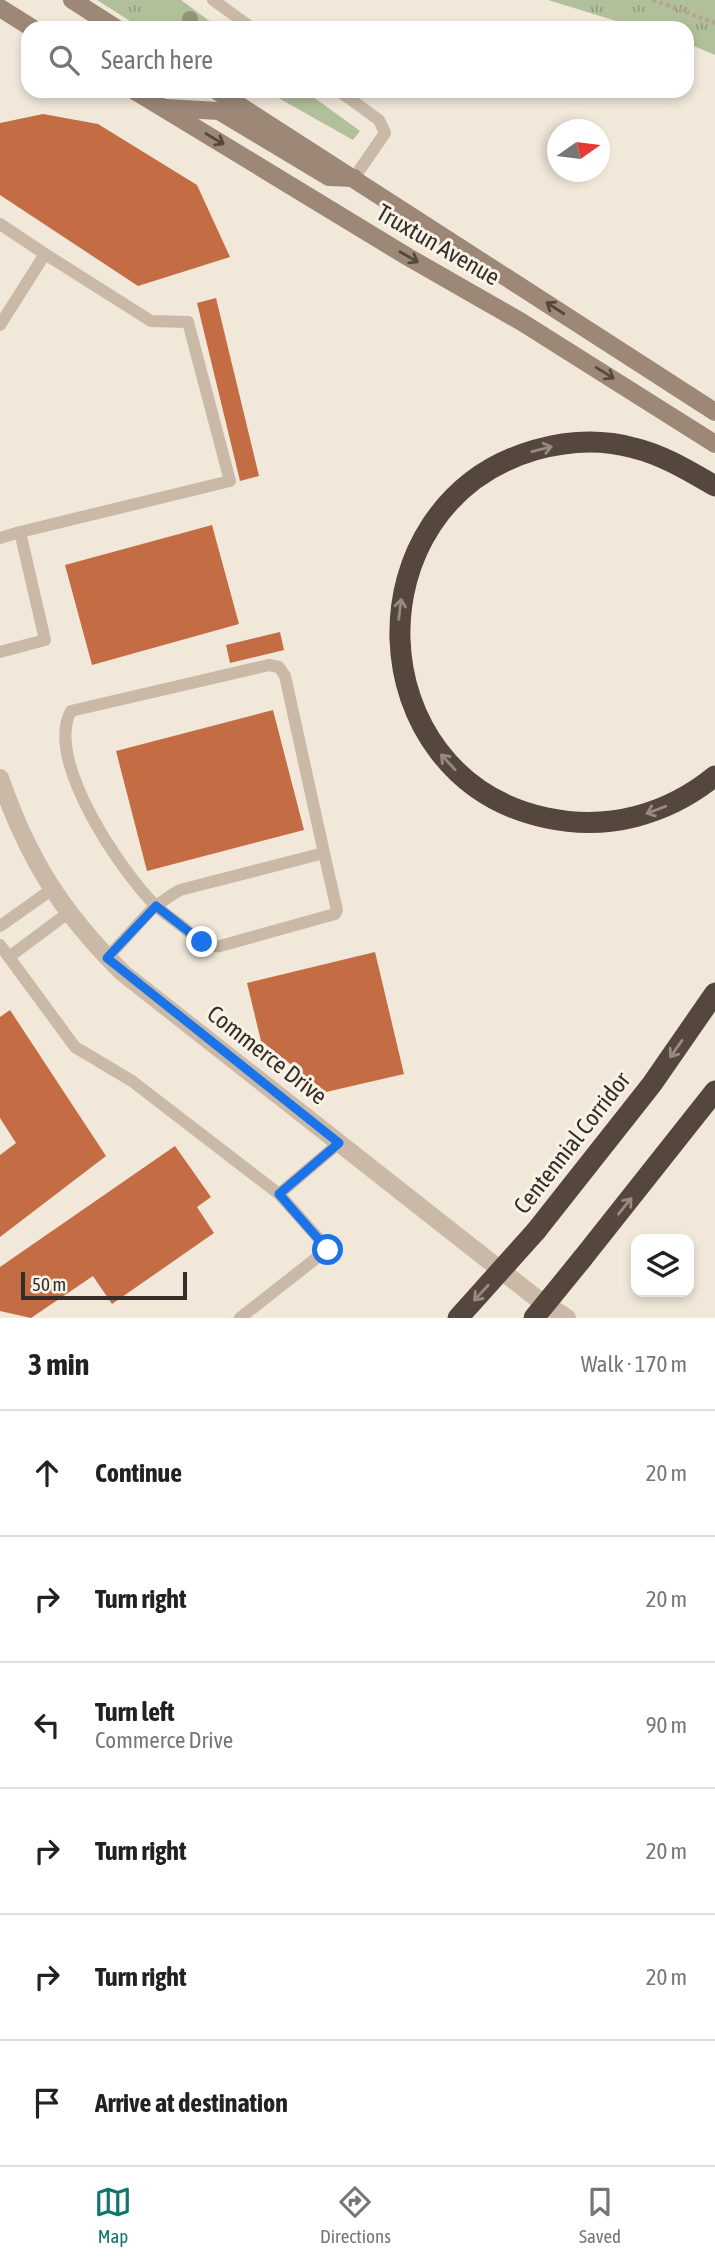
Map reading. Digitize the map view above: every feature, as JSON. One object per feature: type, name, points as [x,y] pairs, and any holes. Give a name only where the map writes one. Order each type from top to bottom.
[{"type":"highway","points":[[715,486],[668,460],[621,445],[571,443],[522,454],[478,478],[441,512],[421,543],[406,577],[398,627],[403,677],[427,735],[463,776],[513,808],[561,822],[612,822],[635,818],[678,802],[715,776]]},
{"type":"highway","name":"Centennial Corridor","points":[[458,1318],[536,1231],[652,1084],[715,993]]},
{"type":"highway","points":[[534,1318],[712,1098]]},
{"type":"main road","points":[[72,0],[105,21]]},
{"type":"main road","points":[[0,8],[21,21]]},
{"type":"main road","name":"Truxtun Avenue","points":[[147,98],[408,257],[520,321],[715,444]]},
{"type":"main road","name":"Truxtun Avenue","points":[[228,98],[715,412]]},
{"type":"main road","points":[[163,108],[219,111],[329,177],[354,178]]},
{"type":"street","name":"Commerce Drive","points":[[0,778],[16,825],[51,890],[107,958],[339,1143],[567,1318]]},
{"type":"lane","points":[[213,0],[242,21]]},
{"type":"lane","points":[[349,98],[379,120],[385,132],[354,178]]},
{"type":"lane","points":[[0,224],[151,321],[188,322],[230,481],[0,538]]},
{"type":"lane","points":[[0,325],[45,254]]},
{"type":"lane","points":[[0,652],[45,640],[20,533]]},
{"type":"lane","points":[[269,665],[279,667],[285,676],[324,853],[337,910],[330,917],[213,947],[202,942],[156,906],[106,840],[82,800],[69,762],[66,720],[76,709],[269,665]]},
{"type":"lane","points":[[107,958],[156,906],[180,890],[324,853]]},
{"type":"lane","points":[[0,926],[51,890]]},
{"type":"lane","points":[[9,957],[68,913]]},
{"type":"lane","points":[[0,944],[75,1047],[132,1081],[279,1194],[328,1250],[240,1318]]},
{"type":"lane","points":[[279,1194],[339,1143]]},
{"type":"path","points":[[653,0],[715,23]]},
{"type":"green space","points":[[97,0],[181,0],[210,21],[130,21]]},
{"type":"green space","points":[[107,0],[154,0],[159,21],[141,21]]},
{"type":"green space","points":[[548,0],[715,0],[715,55],[694,46],[694,21],[616,21]]},
{"type":"green space","points":[[278,98],[315,98],[360,131],[353,140]]},
{"type":"building","points":[[43,114],[98,124],[197,185],[230,257],[138,286],[0,195],[0,123]]},
{"type":"building","points":[[216,298],[259,476],[240,481],[197,303]]},
{"type":"building","points":[[212,525],[239,624],[92,665],[65,565]]},
{"type":"building","points":[[280,632],[284,650],[230,663],[226,645]]},
{"type":"building","points":[[273,710],[304,830],[147,871],[116,751]]},
{"type":"building","points":[[375,952],[404,1074],[326,1092],[261,1041],[247,983]]},
{"type":"building","points":[[10,1010],[106,1156],[0,1237],[0,1155],[16,1143],[0,1118],[0,1017]]},
{"type":"building","points":[[175,1146],[211,1197],[197,1207],[214,1233],[112,1304],[93,1276],[31,1318],[0,1311],[0,1267]]},
{"type":"route","points":[[202,942],[156,906],[107,958],[339,1143],[279,1194],[328,1250]]}]
